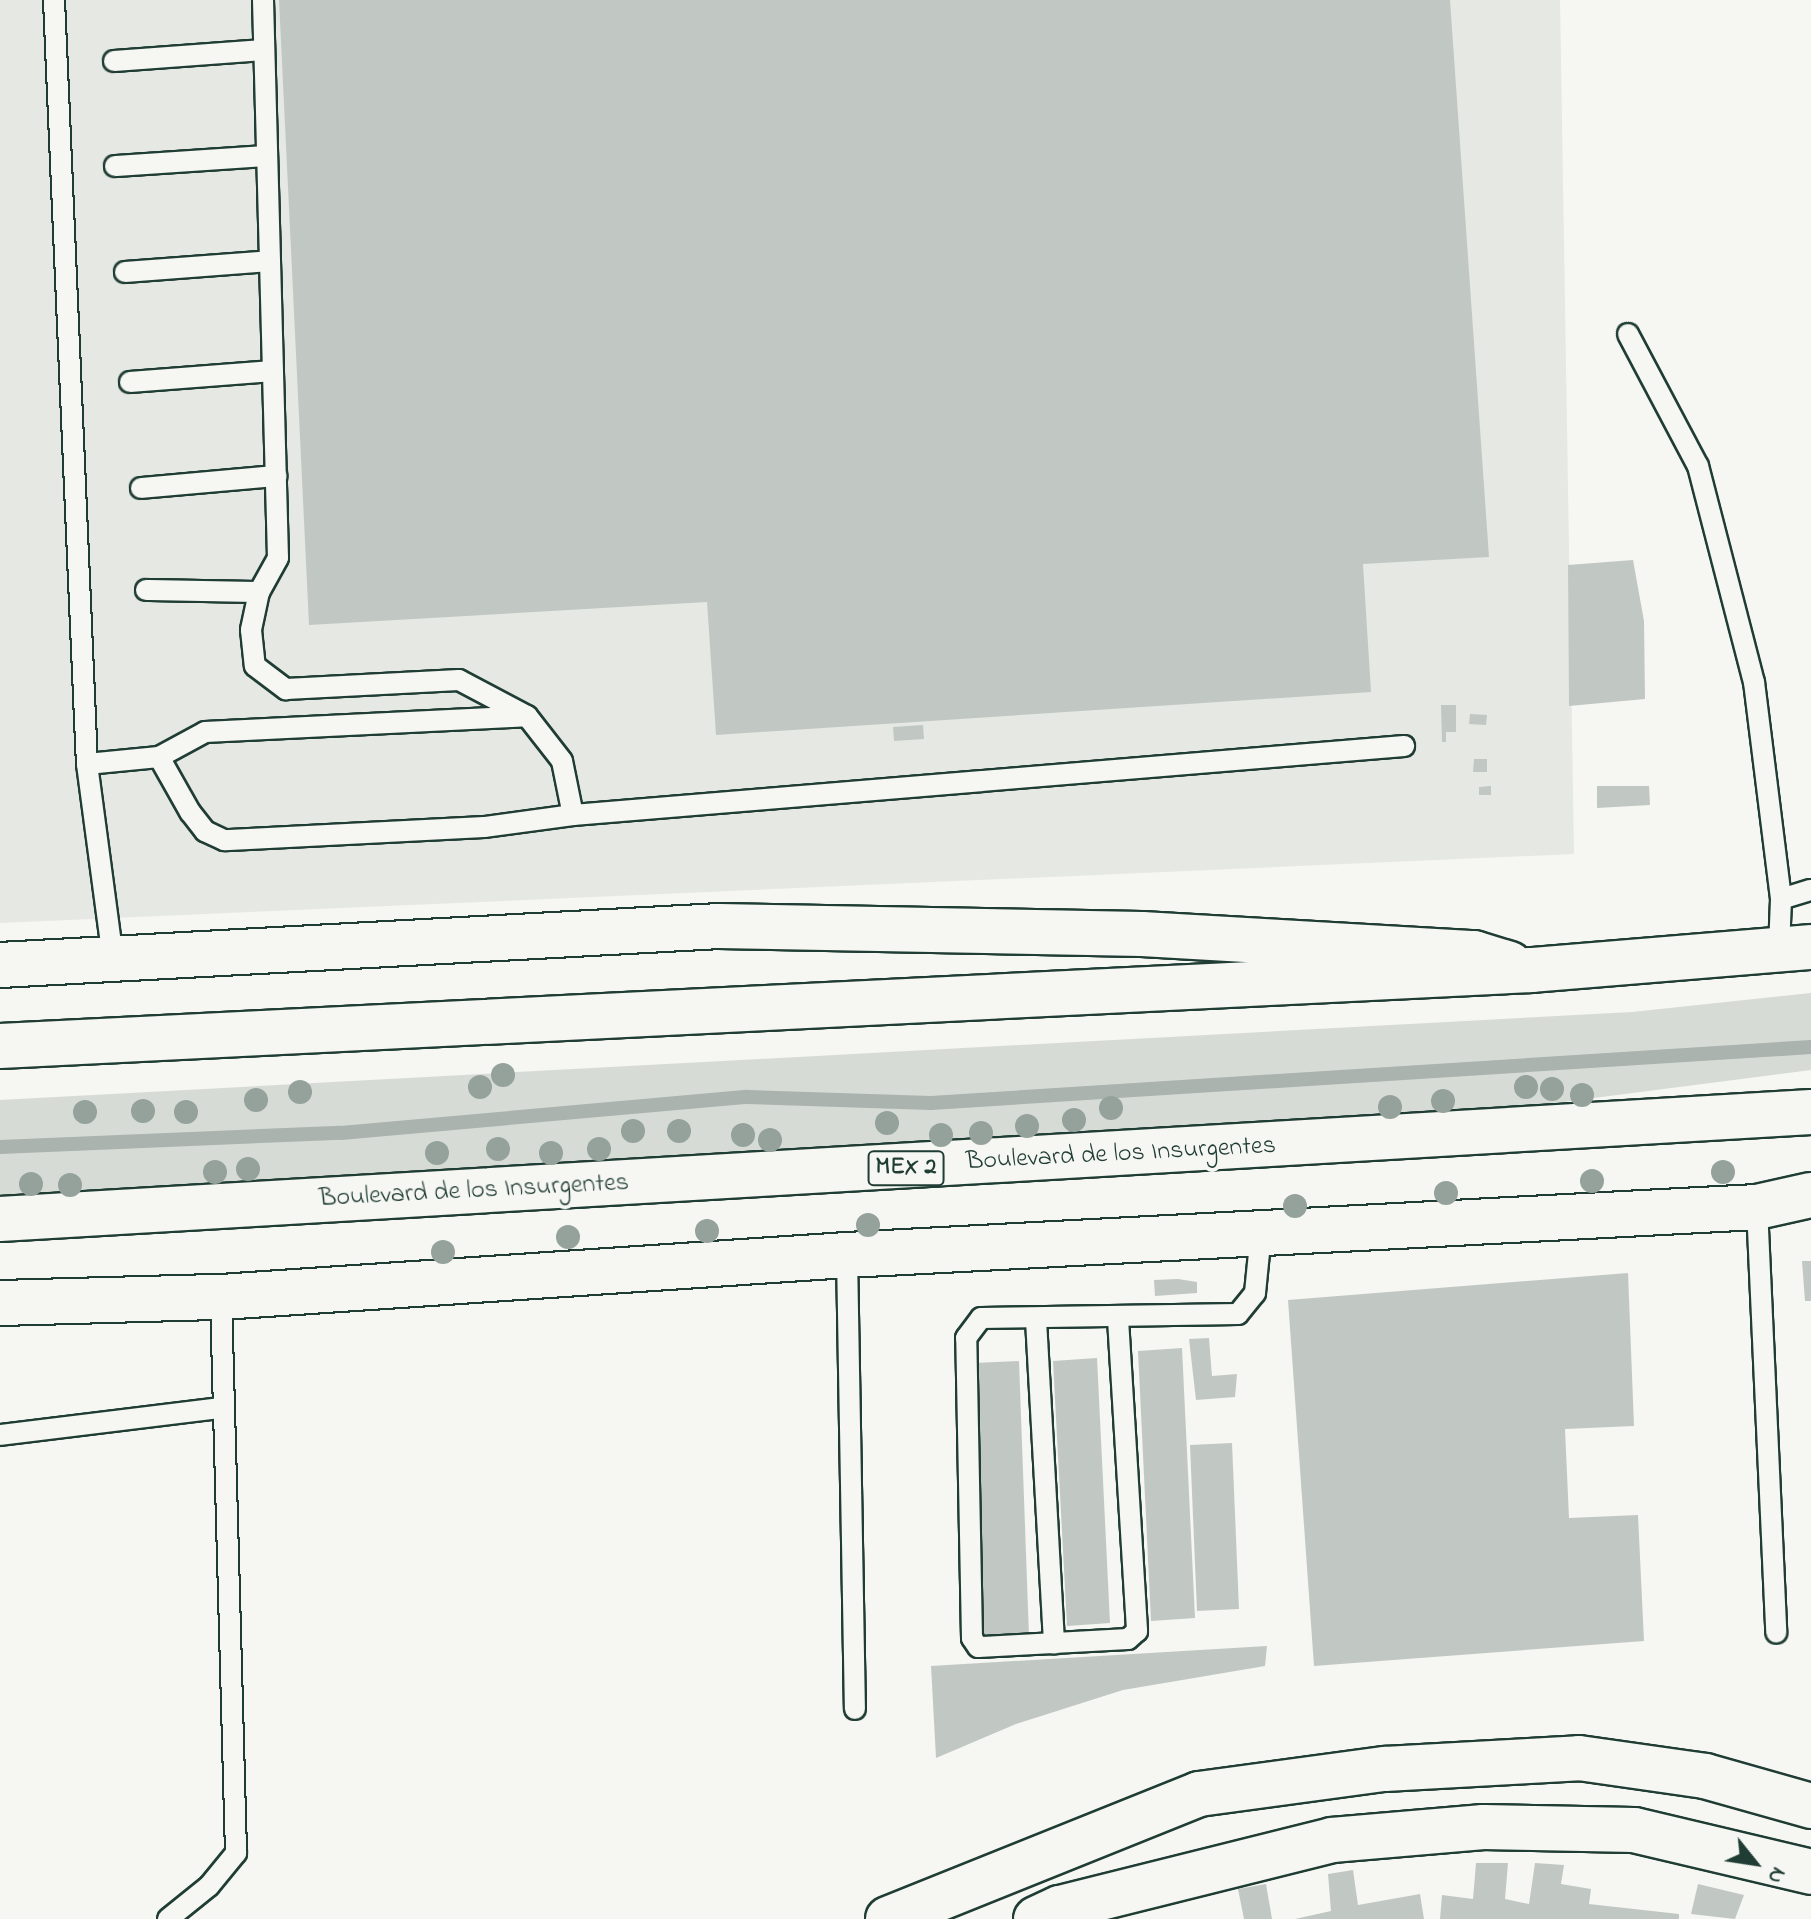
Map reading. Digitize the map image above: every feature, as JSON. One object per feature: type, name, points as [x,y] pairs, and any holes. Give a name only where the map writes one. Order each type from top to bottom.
[{"type":"main road","points":[[0,965],[719,926],[909,926],[1474,953],[1531,970]]},
{"type":"main road","points":[[0,1046],[1531,970],[1795,948]]},
{"type":"main road","name":"Boulevard de los Insurgentes","points":[[0,1219],[1811,1112]]},
{"type":"main road","points":[[0,1303],[221,1297],[847,1255],[1757,1207],[1811,1195]]},
{"type":"main road","points":[[888,1919],[1199,1794],[1385,1769],[1579,1758],[1705,1776],[1811,1806]]},
{"type":"main road","points":[[1036,1919],[1060,1908],[1332,1840],[1483,1827],[1634,1830],[1811,1872]]},
{"type":"lane","points":[[54,0],[87,764],[113,959]]},
{"type":"lane","points":[[263,0],[278,558],[259,592],[251,630],[255,666],[286,689],[459,680],[527,716],[562,761],[573,815]]},
{"type":"lane","points":[[114,61],[264,50]]},
{"type":"lane","points":[[115,166],[267,156]]},
{"type":"lane","points":[[125,272],[270,261]]},
{"type":"lane","points":[[1628,334],[1698,466],[1754,682],[1781,899],[1795,948]]},
{"type":"lane","points":[[130,382],[273,371]]},
{"type":"lane","points":[[141,488],[276,476]]},
{"type":"lane","points":[[146,590],[259,592]]},
{"type":"lane","points":[[87,764],[159,757],[205,732],[527,716]]},
{"type":"lane","points":[[159,757],[197,821],[224,840],[484,827],[573,815],[1404,746]]},
{"type":"lane","points":[[1781,899],[1811,890]]},
{"type":"lane","points":[[1757,1207],[1776,1633]]},
{"type":"lane","points":[[1118,1319],[1137,1631],[1128,1639],[978,1647],[972,1638],[966,1338],[981,1318],[1118,1319],[1238,1314],[1255,1293],[1261,1233]]},
{"type":"lane","points":[[847,1255],[855,1709]]},
{"type":"lane","points":[[168,1919],[209,1886],[236,1853],[221,1408],[221,1297]]},
{"type":"lane","points":[[1036,1320],[1054,1643]]},
{"type":"lane","points":[[0,1435],[221,1408]]},
{"type":"shaded area","points":[[0,0],[1560,0],[1574,854],[0,923]]},
{"type":"shaded area","points":[[1811,993],[1811,1070],[1469,1114],[0,1200],[0,1100],[1632,1012]]},
{"type":"building","points":[[279,0],[1450,0],[1489,557],[1363,564],[1371,692],[716,735],[707,602],[309,625]]},
{"type":"building","points":[[1633,560],[1644,621],[1645,699],[1569,706],[1568,565]]},
{"type":"building","points":[[1441,705],[1456,705],[1456,732],[1446,732],[1446,742],[1442,742]]},
{"type":"building","points":[[1470,714],[1487,715],[1486,725],[1469,724]]},
{"type":"building","points":[[923,725],[924,739],[894,741],[893,727]]},
{"type":"building","points":[[1474,759],[1487,759],[1487,772],[1473,772]]},
{"type":"building","points":[[1491,786],[1491,795],[1479,795],[1479,787]]},
{"type":"building","points":[[1597,786],[1649,786],[1650,805],[1597,808]]},
{"type":"building","points":[[1802,1261],[1811,1261],[1811,1301],[1805,1301]]},
{"type":"building","points":[[1628,1273],[1634,1426],[1565,1429],[1569,1518],[1638,1515],[1644,1641],[1314,1666],[1288,1300]]},
{"type":"building","points":[[1154,1280],[1197,1282],[1197,1293],[1155,1296]]},
{"type":"building","points":[[1209,1338],[1212,1376],[1237,1374],[1235,1397],[1196,1400],[1189,1339]]},
{"type":"building","points":[[1182,1348],[1195,1618],[1151,1621],[1138,1351]]},
{"type":"building","points":[[1097,1358],[1110,1623],[1067,1626],[1053,1361]]},
{"type":"building","points":[[1019,1361],[1029,1636],[984,1638],[974,1363]]},
{"type":"building","points":[[1232,1443],[1239,1609],[1197,1611],[1190,1445]]},
{"type":"building","points":[[1267,1646],[1265,1666],[1123,1690],[1016,1724],[936,1758],[931,1666]]},
{"type":"building","points":[[1476,1863],[1508,1863],[1505,1899],[1529,1904],[1535,1863],[1564,1865],[1561,1884],[1591,1889],[1589,1904],[1679,1914],[1679,1919],[1440,1919],[1442,1895],[1473,1899]]},
{"type":"building","points":[[1353,1870],[1358,1905],[1420,1894],[1424,1919],[1295,1919],[1331,1911],[1328,1874]]},
{"type":"building","points":[[1266,1884],[1272,1919],[1244,1919],[1238,1889]]},
{"type":"building","points":[[1698,1884],[1744,1895],[1735,1919],[1691,1914]]},
{"type":"waterway","points":[[0,1147],[341,1133],[747,1097],[931,1103],[1811,1047]]}]
